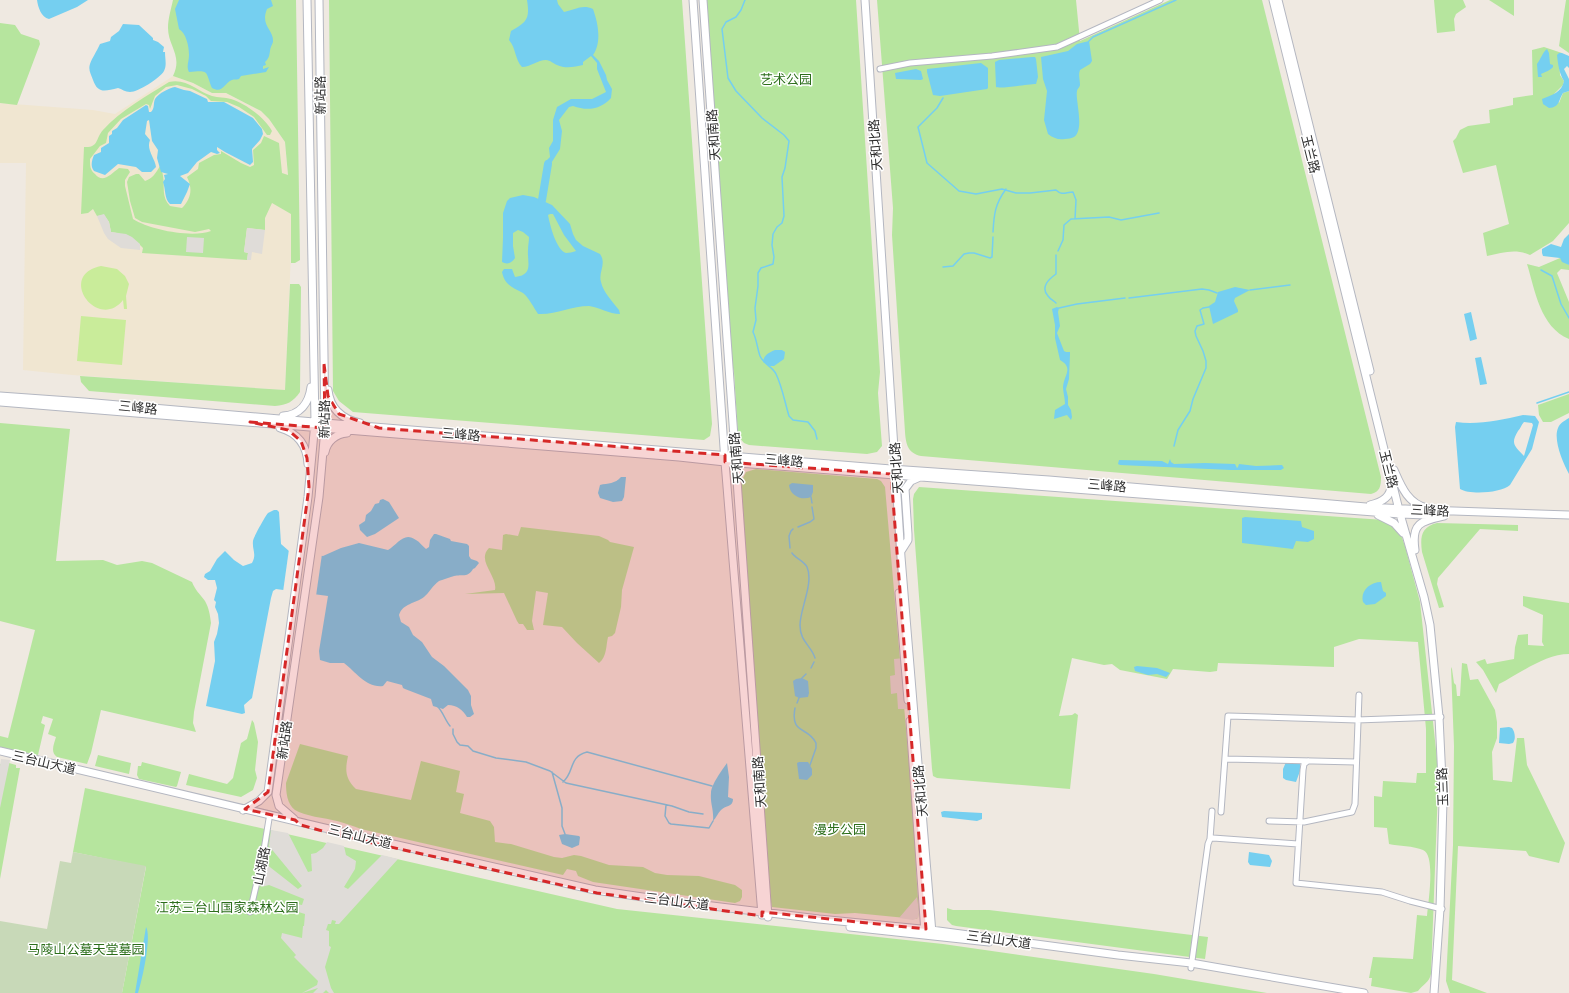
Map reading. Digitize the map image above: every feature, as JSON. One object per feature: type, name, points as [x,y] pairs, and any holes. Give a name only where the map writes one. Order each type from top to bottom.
[{"type":"street","name":"新站路","points":[[237,811],[245,809],[259,801],[268,792],[309,487],[314,425],[314,363],[307,0]]},
{"type":"street","name":"新站路","points":[[298,822],[279,806],[276,795],[320,488],[325,426],[319,0]]},
{"type":"street","name":"天和南路","points":[[694,0],[725,459],[765,914]]},
{"type":"street","name":"天和南路","points":[[703,0],[736,460],[765,914]]},
{"type":"street","name":"天和北路","points":[[861,0],[894,472],[929,932]]},
{"type":"street","name":"天和北路","points":[[865,0],[894,472],[929,932]]},
{"type":"street","points":[[880,69],[910,63],[992,56],[1057,47],[1160,0]]},
{"type":"street","name":"玉兰路","points":[[1273,0],[1392,470]]},
{"type":"street","name":"玉兰路","points":[[1278,0],[1402,512],[1434,624],[1447,791],[1441,909],[1439,993]]},
{"type":"street","points":[[250,420],[289,416],[303,408],[310,393],[314,363]]},
{"type":"street","points":[[324,364],[328,396],[339,414],[355,422],[379,430]]},
{"type":"street","name":"三峰路","points":[[0,396],[84,402],[250,420]]},
{"type":"street","name":"三峰路","points":[[0,402],[379,430],[671,457],[725,459],[894,472],[1049,480],[1402,512],[1569,515]]},
{"type":"street","points":[[250,420],[288,430],[302,441],[307,458],[309,487]]},
{"type":"street","points":[[320,488],[326,448],[330,440],[342,433],[379,430]]},
{"type":"street","points":[[1366,509],[1387,498],[1391,487],[1392,470]]},
{"type":"street","points":[[1392,470],[1402,489],[1414,503],[1444,513]]},
{"type":"street","name":"三峰路","points":[[894,472],[921,476],[1366,509]]},
{"type":"street","points":[[901,551],[908,540],[905,489],[911,480],[921,476]]},
{"type":"street","points":[[1366,509],[1394,523],[1404,535],[1412,550]]},
{"type":"street","points":[[1412,550],[1414,532],[1417,527],[1423,522],[1444,513]]},
{"type":"street","name":"三峰路","points":[[1444,513],[1569,519]]},
{"type":"street","points":[[1269,822],[1300,822],[1352,812],[1355,804],[1359,695]]},
{"type":"street","points":[[1221,812],[1228,716],[1358,720],[1441,717]]},
{"type":"street","name":"三台山大道","points":[[0,751],[298,822],[337,835],[597,893],[659,904],[929,932],[1191,966],[1364,993]]},
{"type":"street","name":"三台山大道","points":[[0,755],[269,819],[298,822]]},
{"type":"street","points":[[1225,759],[1356,762]]},
{"type":"street","points":[[1308,761],[1304,764],[1296,883],[1382,892],[1441,909]]},
{"type":"street","points":[[1191,966],[1208,844],[1210,839],[1212,811]]},
{"type":"street","name":"山湖路","points":[[250,912],[263,856],[269,819]]},
{"type":"street","points":[[1210,839],[1298,844]]},
{"type":"street","name":"玉兰路","points":[[1434,993],[1441,909]]},
{"type":"street","name":"三台山大道","points":[[1191,966],[1339,993]]},
{"type":"highlighted area","points":[[324,364],[328,396],[339,414],[379,428],[725,455],[725,462],[891,474],[926,929],[762,912],[762,916],[597,893],[337,835],[301,825],[295,820],[245,809],[268,792],[309,487],[307,458],[301,441],[288,430],[250,422],[325,428]]},
{"type":"shaded area","points":[[173,76],[193,83],[212,93],[226,93],[261,111],[269,119],[285,142],[291,214],[291,254],[285,390],[72,375],[23,370],[26,163],[0,163],[0,103],[93,110],[115,114]]},
{"type":"shaded area","points":[[104,214],[109,222],[111,232],[126,234],[132,237],[140,244],[140,250],[121,248],[108,239],[97,216]]},
{"type":"shaded area","points":[[247,228],[265,230],[262,254],[252,252],[251,260],[247,260],[248,253],[244,252]]},
{"type":"shaded area","points":[[187,237],[204,238],[203,253],[186,252]]},
{"type":"shaded area","points":[[904,658],[909,709],[898,709],[897,693],[891,694],[890,676],[895,675],[894,659]]},
{"type":"shaded area","points":[[1,759],[10,760],[0,808],[0,766]]},
{"type":"shaded area","points":[[271,830],[288,833],[308,872],[312,871],[311,854],[316,853],[323,848],[327,842],[344,846],[346,855],[356,861],[355,869],[344,887],[348,889],[382,855],[398,859],[339,924],[335,924],[336,921],[332,920],[331,924],[328,924],[326,930],[329,931],[329,946],[331,947],[325,967],[334,993],[329,993],[326,990],[323,993],[313,993],[318,988],[302,993],[317,985],[318,981],[294,957],[296,955],[281,938],[282,933],[302,938],[305,914],[292,910],[296,904],[302,905],[304,899],[269,885],[261,887],[266,864],[298,889],[302,886],[269,846]]},
{"type":"shaded area","points":[[917,897],[919,912],[918,918],[913,920],[899,918]]},
{"type":"green space","points":[[173,0],[296,0],[300,260],[295,263],[291,263],[291,214],[272,203],[265,218],[265,230],[247,228],[244,252],[248,253],[247,260],[142,253],[143,248],[132,239],[124,235],[111,232],[109,222],[104,215],[97,216],[93,209],[88,213],[81,214],[84,147],[92,146],[103,130],[118,116],[169,82],[181,82],[212,96],[229,98],[236,101],[248,107],[260,116],[272,131],[270,135],[267,135],[254,117],[239,107],[227,102],[211,101],[206,96],[192,89],[177,85],[166,87],[155,96],[150,109],[149,105],[146,104],[121,119],[108,133],[106,143],[100,146],[90,159],[92,171],[101,178],[107,177],[119,168],[128,169],[130,172],[125,180],[125,186],[133,219],[140,223],[171,232],[193,234],[211,231],[209,229],[195,232],[142,222],[135,218],[127,182],[129,177],[139,174],[145,181],[154,175],[160,166],[163,175],[164,195],[167,203],[170,206],[182,208],[190,194],[190,186],[187,177],[198,169],[199,163],[214,155],[221,154],[221,151],[250,167],[254,165],[253,150],[261,143],[264,136],[279,143],[282,173],[288,175],[285,142],[269,119],[261,111],[226,93],[212,93],[193,83],[173,76],[176,69],[176,57],[170,40],[168,28]]},
{"type":"green space","points":[[329,0],[682,0],[712,424],[710,436],[704,440],[353,412],[339,401],[333,391]]},
{"type":"green space","name":"艺术公园","points":[[705,0],[856,0],[880,372],[878,393],[882,446],[877,452],[867,454],[749,445],[744,443],[738,436],[734,372],[730,355]]},
{"type":"green space","points":[[877,0],[1076,0],[1080,41],[1170,0],[1262,0],[1381,477],[1378,490],[1371,494],[921,456],[910,451],[907,445],[905,432],[892,235],[893,208]]},
{"type":"green space","points":[[1434,0],[1463,0],[1466,7],[1456,14],[1454,19],[1455,31],[1437,33]]},
{"type":"green space","points":[[1489,0],[1514,0],[1514,16]]},
{"type":"green space","points":[[1566,0],[1569,0],[1569,53],[1559,46]]},
{"type":"green space","points":[[0,23],[15,25],[21,34],[39,40],[40,44],[17,105],[0,103]]},
{"type":"green space","points":[[1544,47],[1562,53],[1559,53],[1560,75],[1564,81],[1563,85],[1554,94],[1559,103],[1563,93],[1569,91],[1569,223],[1553,241],[1530,255],[1514,251],[1487,256],[1483,233],[1509,224],[1496,165],[1463,173],[1453,141],[1460,130],[1468,126],[1490,123],[1489,110],[1513,105],[1513,98],[1533,95],[1532,50]]},
{"type":"green space","points":[[1560,258],[1569,265],[1569,270],[1561,269],[1557,273],[1569,302],[1569,339],[1551,326],[1545,317],[1536,296],[1527,264],[1539,267]]},
{"type":"green space","points":[[101,266],[117,269],[125,276],[129,284],[126,296],[127,309],[124,309],[123,300],[113,308],[103,309],[93,306],[86,298],[82,289],[82,280],[88,271]]},
{"type":"green space","points":[[290,284],[299,284],[301,287],[300,392],[295,398],[283,405],[275,406],[89,391],[81,382],[80,376],[285,390]]},
{"type":"green space","points":[[81,316],[126,320],[122,365],[77,361]]},
{"type":"green space","points":[[1569,394],[1569,413],[1551,422],[1543,422],[1539,415],[1538,405]]},
{"type":"green space","points":[[0,423],[70,429],[56,561],[103,560],[117,565],[142,561],[152,563],[192,582],[196,590],[205,601],[210,614],[211,623],[194,712],[193,723],[196,732],[101,710],[87,764],[57,757],[55,755],[53,748],[56,737],[48,734],[53,719],[43,716],[41,723],[45,725],[38,755],[0,747],[0,736],[8,738],[35,630],[0,621]]},
{"type":"green space","name":"漫步公园","points":[[756,469],[877,479],[881,481],[885,487],[915,832],[919,912],[918,918],[916,919],[855,913],[835,914],[772,907],[741,482],[746,472]]},
{"type":"green space","points":[[919,487],[1384,520],[1400,532],[1420,602],[1437,759],[1438,788],[1431,974],[1418,991],[1411,993],[1371,986],[1372,978],[1369,978],[1373,957],[1413,959],[1417,915],[1427,916],[1430,891],[1430,870],[1427,854],[1423,850],[1389,844],[1387,828],[1374,827],[1374,796],[1382,797],[1383,781],[1416,783],[1417,773],[1426,773],[1426,729],[1418,642],[1359,639],[1334,647],[1334,667],[1218,663],[1217,671],[1210,672],[1173,669],[1167,679],[1120,670],[1112,664],[1104,665],[1072,658],[1059,716],[1072,715],[1075,713],[1078,715],[1070,789],[937,778],[933,776],[932,769],[914,530],[913,499],[914,494]]},
{"type":"green space","points":[[1437,523],[1518,525],[1518,531],[1480,529],[1438,578],[1437,584],[1444,607],[1439,608],[1422,552],[1421,542],[1425,530]]},
{"type":"green space","points":[[521,527],[599,536],[610,542],[634,547],[622,590],[621,607],[615,633],[608,637],[604,658],[599,663],[562,627],[543,625],[548,593],[536,591],[532,621],[534,630],[527,630],[523,624],[519,624],[504,593],[465,594],[495,590],[494,579],[486,563],[486,553],[489,548],[502,550],[503,535],[518,536]]},
{"type":"green space","points":[[1523,596],[1569,603],[1569,654],[1551,657],[1532,665],[1499,684],[1496,693],[1483,670],[1476,662],[1485,659],[1487,664],[1514,659],[1518,635],[1528,634],[1528,645],[1544,646],[1542,642],[1543,615],[1523,606]]},
{"type":"green space","points":[[1462,663],[1467,664],[1470,680],[1478,679],[1495,710],[1497,738],[1492,752],[1493,780],[1512,782],[1517,738],[1524,738],[1527,765],[1565,843],[1559,863],[1529,856],[1526,851],[1458,846],[1452,980],[1487,993],[1450,993],[1446,981],[1453,845],[1454,746],[1451,667],[1454,683],[1456,685],[1457,696],[1460,696]]},
{"type":"green space","points":[[252,720],[258,742],[255,770],[257,778],[253,790],[241,797],[186,785],[189,774],[227,784],[233,778],[241,743],[247,739]]},
{"type":"green space","points":[[300,744],[348,756],[346,766],[347,774],[352,785],[356,789],[411,800],[421,761],[460,771],[456,792],[464,794],[460,813],[490,821],[494,827],[495,842],[511,844],[554,857],[562,858],[574,855],[609,865],[643,867],[655,873],[699,876],[735,885],[742,890],[742,897],[740,901],[735,903],[593,882],[578,876],[576,871],[567,869],[563,875],[361,829],[337,821],[304,814],[295,810],[290,805],[286,786]]},
{"type":"green space","points":[[98,755],[131,763],[129,774],[95,766]]},
{"type":"green space","points":[[142,762],[181,772],[177,786],[139,779],[137,775],[138,766],[141,766]]},
{"type":"green space","points":[[9,763],[16,765],[16,768],[20,768],[0,879],[0,764],[8,766]]},
{"type":"green space","name":"江苏三台山国家森林公园","points":[[85,788],[617,909],[943,944],[1154,974],[1267,993],[122,993],[146,867],[73,852]]},
{"type":"green space","name":"马陵山公墓天堂墓园","points":[[73,852],[146,866],[122,993],[0,993],[0,921],[47,929],[60,861],[71,863]]},
{"type":"green space","points":[[947,908],[953,910],[989,910],[1208,937],[1205,959],[956,926],[952,925],[947,920]]},
{"type":"water","points":[[37,0],[88,0],[77,7],[49,19],[42,14]]},
{"type":"water","points":[[179,0],[271,0],[273,6],[267,9],[265,15],[266,24],[273,38],[269,57],[265,62],[266,65],[263,66],[263,69],[269,67],[266,72],[241,76],[239,79],[229,81],[221,89],[216,90],[212,88],[206,73],[200,71],[189,72],[188,44],[184,33],[179,29],[175,9]]},
{"type":"water","points":[[527,0],[557,0],[564,12],[582,7],[593,9],[598,26],[598,44],[593,55],[599,61],[612,89],[611,98],[598,107],[583,109],[573,106],[569,107],[559,120],[562,131],[560,149],[550,165],[546,164],[546,161],[550,157],[549,148],[553,141],[553,120],[557,107],[571,99],[592,99],[606,92],[597,69],[597,63],[591,56],[583,62],[583,65],[577,66],[563,67],[546,60],[522,67],[509,40],[511,31],[521,25],[526,19],[528,12]]},
{"type":"water","points":[[123,24],[139,25],[153,38],[153,40],[164,47],[163,52],[165,52],[166,64],[165,69],[154,81],[134,91],[127,92],[118,88],[102,90],[97,88],[95,84],[89,68],[90,64],[100,44],[110,41],[111,37],[119,31]]},
{"type":"water","points":[[1089,41],[1092,61],[1080,70],[1080,85],[1077,90],[1079,128],[1074,137],[1062,139],[1052,137],[1048,134],[1044,120],[1047,91],[1043,79],[1041,57],[1068,51],[1077,44]]},
{"type":"water","points":[[1547,49],[1550,64],[1553,65],[1553,67],[1541,74],[1542,77],[1538,77],[1537,64]]},
{"type":"water","points":[[1559,53],[1569,56],[1569,68],[1567,66],[1564,69],[1569,79],[1569,91],[1563,93],[1557,105],[1549,108],[1543,104],[1542,99],[1559,90],[1564,81],[1558,65],[1557,55]]},
{"type":"water","points":[[1035,57],[1038,77],[1036,84],[996,87],[995,62],[999,60]]},
{"type":"water","points":[[981,63],[988,68],[987,89],[940,96],[933,95],[927,69]]},
{"type":"water","points":[[916,69],[921,71],[923,79],[896,79],[895,73]]},
{"type":"water","points":[[175,87],[190,91],[207,99],[208,102],[224,102],[253,118],[262,129],[263,134],[252,149],[253,162],[250,165],[217,147],[217,150],[220,153],[217,154],[211,152],[197,162],[188,173],[180,176],[190,184],[181,204],[170,204],[167,199],[163,182],[165,179],[164,175],[168,174],[161,172],[157,158],[158,150],[152,141],[149,120],[147,121],[145,134],[150,140],[149,147],[156,167],[151,172],[142,172],[136,167],[118,164],[105,175],[94,171],[92,165],[94,155],[101,152],[101,148],[109,143],[109,136],[112,134],[112,131],[117,128],[123,120],[146,105],[148,106],[149,112],[151,112],[155,99],[164,91]]},
{"type":"water","points":[[523,195],[534,197],[552,205],[570,224],[576,240],[583,246],[600,254],[603,261],[600,278],[602,286],[608,297],[619,310],[620,314],[589,306],[582,306],[551,313],[538,314],[523,293],[507,283],[503,277],[502,272],[504,269],[512,269],[515,277],[525,274],[528,267],[529,237],[518,230],[513,233],[515,258],[509,263],[502,262],[503,213],[507,201],[510,198]],"holes":[[[553,214],[564,235],[576,251],[566,253],[559,247],[554,237],[548,215]]]},
{"type":"water","points":[[1569,234],[1569,265],[1562,262],[1560,258],[1543,256],[1542,249],[1551,244],[1561,247],[1564,239]]},
{"type":"water","points":[[1235,287],[1250,290],[1235,298],[1234,301],[1238,312],[1213,324],[1209,306],[1215,302],[1218,292]]},
{"type":"water","points":[[1057,307],[1059,308],[1058,312],[1060,326],[1057,333],[1064,351],[1070,352],[1069,379],[1066,389],[1068,405],[1071,410],[1071,420],[1067,415],[1054,419],[1055,410],[1065,404],[1063,387],[1067,372],[1067,366],[1060,360],[1055,338],[1055,325],[1052,309]]},
{"type":"water","points":[[1471,312],[1477,339],[1470,341],[1464,314]]},
{"type":"water","points":[[775,350],[782,350],[785,352],[784,359],[774,366],[770,366],[763,362],[767,354]]},
{"type":"water","points":[[1481,357],[1487,384],[1480,385],[1475,358]]},
{"type":"water","points":[[1523,415],[1535,416],[1539,422],[1532,449],[1510,485],[1500,490],[1485,492],[1471,492],[1460,489],[1455,427],[1456,422],[1481,422]],"holes":[[[1524,422],[1532,423],[1533,425],[1524,456],[1516,447],[1514,439]]]},
{"type":"water","points":[[1569,418],[1569,474],[1558,445],[1557,433],[1562,422]]},
{"type":"water","points":[[1170,459],[1174,464],[1235,464],[1237,468],[1239,464],[1256,466],[1282,465],[1284,468],[1281,470],[1231,470],[1118,464],[1119,460],[1162,461],[1168,464]]},
{"type":"water","points":[[621,477],[626,477],[624,497],[622,501],[613,502],[600,498],[598,493],[600,485],[614,482]]},
{"type":"water","points":[[792,483],[813,485],[811,497],[800,498],[794,495],[789,485]]},
{"type":"water","points":[[383,499],[389,502],[399,518],[375,534],[367,537],[360,530],[359,525],[365,521],[366,515],[371,511],[375,504],[379,503],[380,500]]},
{"type":"water","points":[[274,510],[279,512],[281,544],[289,551],[323,556],[341,548],[359,543],[388,550],[401,539],[408,537],[417,541],[426,549],[429,547],[430,540],[434,534],[450,539],[451,541],[467,544],[469,546],[469,556],[471,559],[479,563],[469,574],[454,576],[439,581],[424,597],[403,608],[399,615],[401,622],[409,627],[413,635],[422,642],[432,657],[444,666],[468,690],[471,696],[471,705],[474,714],[467,717],[462,710],[454,706],[448,705],[443,709],[433,706],[431,699],[405,689],[402,685],[387,681],[383,686],[371,685],[344,663],[330,663],[320,660],[319,651],[328,596],[276,589],[273,591],[271,598],[252,698],[244,705],[245,713],[242,714],[206,706],[215,661],[214,642],[219,623],[218,614],[215,607],[216,602],[214,600],[217,588],[215,580],[208,580],[204,577],[205,574],[210,571],[217,559],[225,551],[243,566],[252,563],[254,557],[254,539],[268,513]]},
{"type":"water","points":[[1242,518],[1301,521],[1302,527],[1314,531],[1314,539],[1308,542],[1296,541],[1293,549],[1242,543]]},
{"type":"water","points":[[1381,582],[1386,596],[1375,604],[1366,605],[1362,598],[1364,591],[1370,585]]},
{"type":"water","points":[[1134,667],[1157,668],[1170,673],[1166,677],[1157,674],[1148,675],[1135,671]]},
{"type":"water","points":[[802,678],[808,681],[809,693],[808,697],[799,698],[795,696],[793,681]]},
{"type":"water","points":[[1500,728],[1512,728],[1515,740],[1513,743],[1509,744],[1499,743]]},
{"type":"water","points":[[808,762],[812,769],[812,775],[807,780],[799,779],[797,763]]},
{"type":"water","points":[[1286,762],[1300,763],[1300,771],[1296,782],[1283,778],[1283,769]]},
{"type":"water","points":[[727,763],[729,777],[728,797],[733,799],[733,802],[731,805],[723,808],[713,821],[711,790]]},
{"type":"water","points":[[941,812],[982,813],[982,819],[977,821],[942,817]]},
{"type":"water","points":[[565,834],[579,836],[579,845],[572,848],[562,844],[559,835]]},
{"type":"water","points":[[1249,852],[1269,855],[1272,861],[1270,867],[1250,865],[1248,862]]},
{"type":"water","points":[[146,927],[148,939],[146,959],[138,993],[135,993]]},
{"type":"pier","points":[[289,549],[322,554],[316,596],[283,592]]},
{"type":"waterway","points":[[745,0],[736,17],[726,22],[722,29],[728,78],[736,91],[762,118],[784,135],[789,141],[785,168],[782,177],[784,216],[782,223],[777,227],[773,234],[773,264],[761,268],[758,273],[755,308],[756,320],[753,332],[760,356],[774,371],[778,379],[789,416],[793,420],[808,422],[815,431],[817,439]]},
{"type":"waterway","points":[[1089,41],[1093,37],[1176,0]]},
{"type":"waterway","points":[[943,98],[937,108],[918,127],[927,163],[959,191],[976,194],[1002,189],[1016,193],[1056,190],[1062,193],[1073,192],[1076,200],[1075,219]]},
{"type":"waterway","points":[[542,200],[548,164]]},
{"type":"waterway","points":[[993,232],[996,209],[999,200],[1006,189]]},
{"type":"waterway","points":[[1058,251],[1063,240],[1064,225],[1071,219],[1109,217],[1121,220],[1159,213]]},
{"type":"waterway","points":[[943,267],[953,266],[964,254],[974,253],[990,258],[992,257],[993,237]]},
{"type":"waterway","points":[[1056,255],[1056,274],[1048,281],[1045,289],[1049,297],[1056,303]]},
{"type":"waterway","points":[[1541,270],[1552,276],[1561,304],[1569,318]]},
{"type":"waterway","points":[[1250,290],[1290,285]]},
{"type":"waterway","points":[[1129,298],[1202,289],[1217,293]]},
{"type":"waterway","points":[[1059,308],[1077,304],[1125,298]]},
{"type":"waterway","points":[[1174,446],[1178,430],[1190,411],[1193,399],[1206,368],[1206,361],[1195,331],[1197,326],[1204,324],[1200,310],[1209,307]]},
{"type":"waterway","points":[[1537,403],[1569,392]]},
{"type":"waterway","points":[[811,497],[812,503]]},
{"type":"waterway","points":[[798,527],[814,519],[812,507]]},
{"type":"waterway","points":[[790,548],[789,536],[793,529]]},
{"type":"waterway","points":[[792,553],[806,565],[809,573],[808,588],[802,611],[800,631],[815,658]]},
{"type":"waterway","points":[[811,668],[814,662]]},
{"type":"waterway","points":[[802,678],[806,674]]},
{"type":"waterway","points":[[797,703],[799,698]]},
{"type":"waterway","points":[[438,707],[450,726]]},
{"type":"waterway","points":[[795,708],[794,717],[797,726],[809,734],[816,743],[816,748],[810,765]]},
{"type":"waterway","points":[[453,729],[453,734],[460,745],[468,746],[473,751],[496,758],[526,762],[550,771],[566,783],[703,814]]},
{"type":"waterway","points":[[563,782],[567,778],[577,757],[587,752],[712,786]]},
{"type":"waterway","points":[[552,772],[562,808],[562,826],[565,834]]},
{"type":"waterway","points":[[666,805],[665,816],[671,824],[709,828],[713,821]]}]
